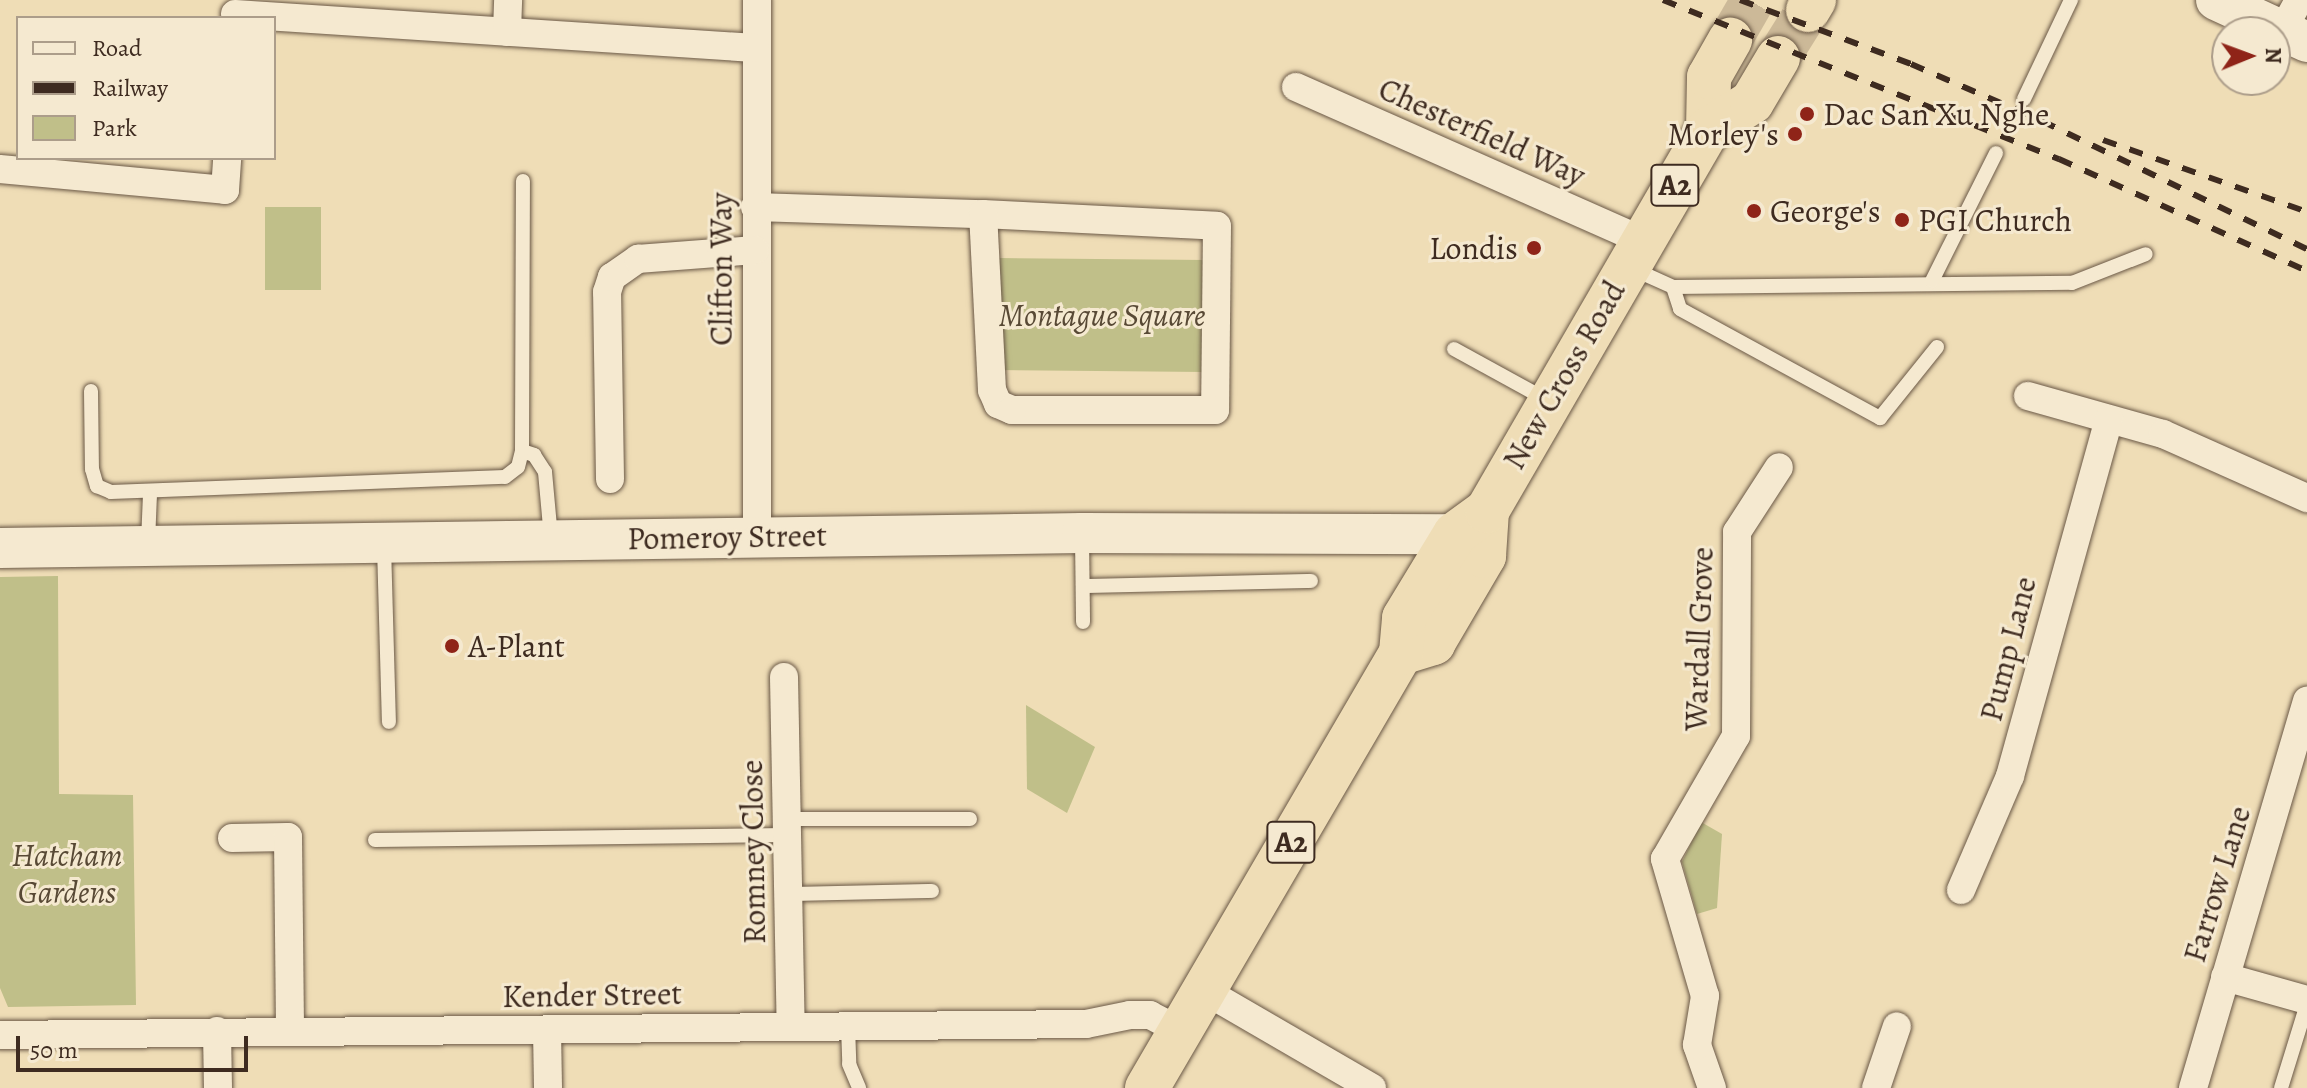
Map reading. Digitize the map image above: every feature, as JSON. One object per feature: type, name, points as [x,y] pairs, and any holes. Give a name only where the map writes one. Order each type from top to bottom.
[{"type":"highway","name":"A2","points":[[1708,130],[1709,77],[1730,40]]},
{"type":"highway","name":"A2","points":[[1634,254],[1708,130],[1752,102],[1778,58]]},
{"type":"highway","name":"New Cross Road","points":[[1147,1088],[1401,653],[1433,643],[1484,556],[1471,522],[1634,254]]},
{"type":"main road","points":[[2216,0],[2296,24]]},
{"type":"main road","name":"Pomeroy Street","points":[[0,548],[1082,533],[1471,522]]},
{"type":"street","points":[[507,32],[508,0]]},
{"type":"street","name":"Clifton Way","points":[[757,0],[757,537]]},
{"type":"street","points":[[235,11],[755,48]]},
{"type":"street","name":"Chesterfield Way","points":[[1296,87],[1634,254]]},
{"type":"street","points":[[0,169],[225,190],[227,160]]},
{"type":"street","points":[[755,207],[983,214],[1217,226],[1215,410],[1012,410],[998,404],[992,390],[983,214]]},
{"type":"street","points":[[610,479],[607,292],[612,277],[638,259],[755,250]]},
{"type":"street","points":[[2028,396],[2163,434],[2307,498]]},
{"type":"street","name":"Pump Lane","points":[[1961,890],[2010,776],[2109,419]]},
{"type":"street","name":"Wardall Grove","points":[[1712,1088],[1697,1045],[1705,996],[1665,859],[1736,736],[1737,532],[1779,467]]},
{"type":"street","name":"Romney Close","points":[[784,677],[791,1026]]},
{"type":"street","name":"Farrow Lane","points":[[2193,1088],[2306,708]]},
{"type":"street","points":[[232,838],[288,837],[290,1030]]},
{"type":"street","points":[[2225,977],[2307,1002]]},
{"type":"street","points":[[1205,991],[1372,1088]]},
{"type":"street","name":"Kender Street","points":[[0,1035],[1086,1024],[1106,1016],[1150,1015],[1180,1031]]},
{"type":"street","points":[[1876,1088],[1897,1026]]},
{"type":"street","points":[[547,1030],[548,1088]]},
{"type":"street","points":[[217,1031],[218,1088]]},
{"type":"lane","points":[[2024,99],[2071,0]]},
{"type":"lane","points":[[1932,281],[1996,153]]},
{"type":"lane","points":[[91,391],[97,486],[150,494],[505,477],[518,467],[522,451],[523,181]]},
{"type":"lane","points":[[1634,254],[1673,287],[1680,309],[1690,316],[1880,418],[1937,347]]},
{"type":"lane","points":[[1673,287],[1932,281],[2072,283],[2146,254]]},
{"type":"lane","points":[[1454,349],[1548,400]]},
{"type":"lane","points":[[522,451],[534,455],[545,472],[551,539]]},
{"type":"lane","points":[[148,545],[150,494]]},
{"type":"lane","points":[[1082,533],[1083,622]]},
{"type":"lane","points":[[384,541],[389,722]]},
{"type":"lane","points":[[1083,586],[1311,581]]},
{"type":"lane","points":[[375,840],[970,819]]},
{"type":"lane","points":[[788,894],[932,891]]},
{"type":"lane","points":[[2281,1088],[2307,1002]]},
{"type":"lane","points":[[848,1026],[849,1064],[859,1088]]},
{"type":"green space","points":[[265,207],[321,207],[321,290],[265,290]]},
{"type":"green space","name":"Montague Square","points":[[999,258],[1206,260],[1205,372],[998,370]]},
{"type":"green space","name":"Hatcham Gardens","points":[[58,576],[59,794],[133,795],[136,1005],[8,1007],[0,988],[0,577]]},
{"type":"green space","points":[[1026,705],[1095,747],[1067,813],[1027,789]]},
{"type":"green space","points":[[1701,822],[1722,834],[1717,908],[1697,914],[1682,862]]},
{"type":"tunnel","points":[[1730,40],[1753,0]]},
{"type":"tunnel","points":[[1778,58],[1808,10]]},
{"type":"railway","points":[[1663,0],[2059,159],[2307,271]]},
{"type":"railway","points":[[1740,0],[1911,64],[2042,121],[2307,249]]},
{"type":"railway","points":[[2103,140],[2307,212]]},
{"type":"place","name":"Dac San Xu Nghe","points":[[1807,114]]},
{"type":"place","name":"Morley's","points":[[1795,134]]},
{"type":"place","name":"George's","points":[[1754,211]]},
{"type":"place","name":"PGI Church","points":[[1902,220]]},
{"type":"place","name":"Londis","points":[[1534,248]]},
{"type":"place","name":"A-Plant","points":[[452,646]]}]
